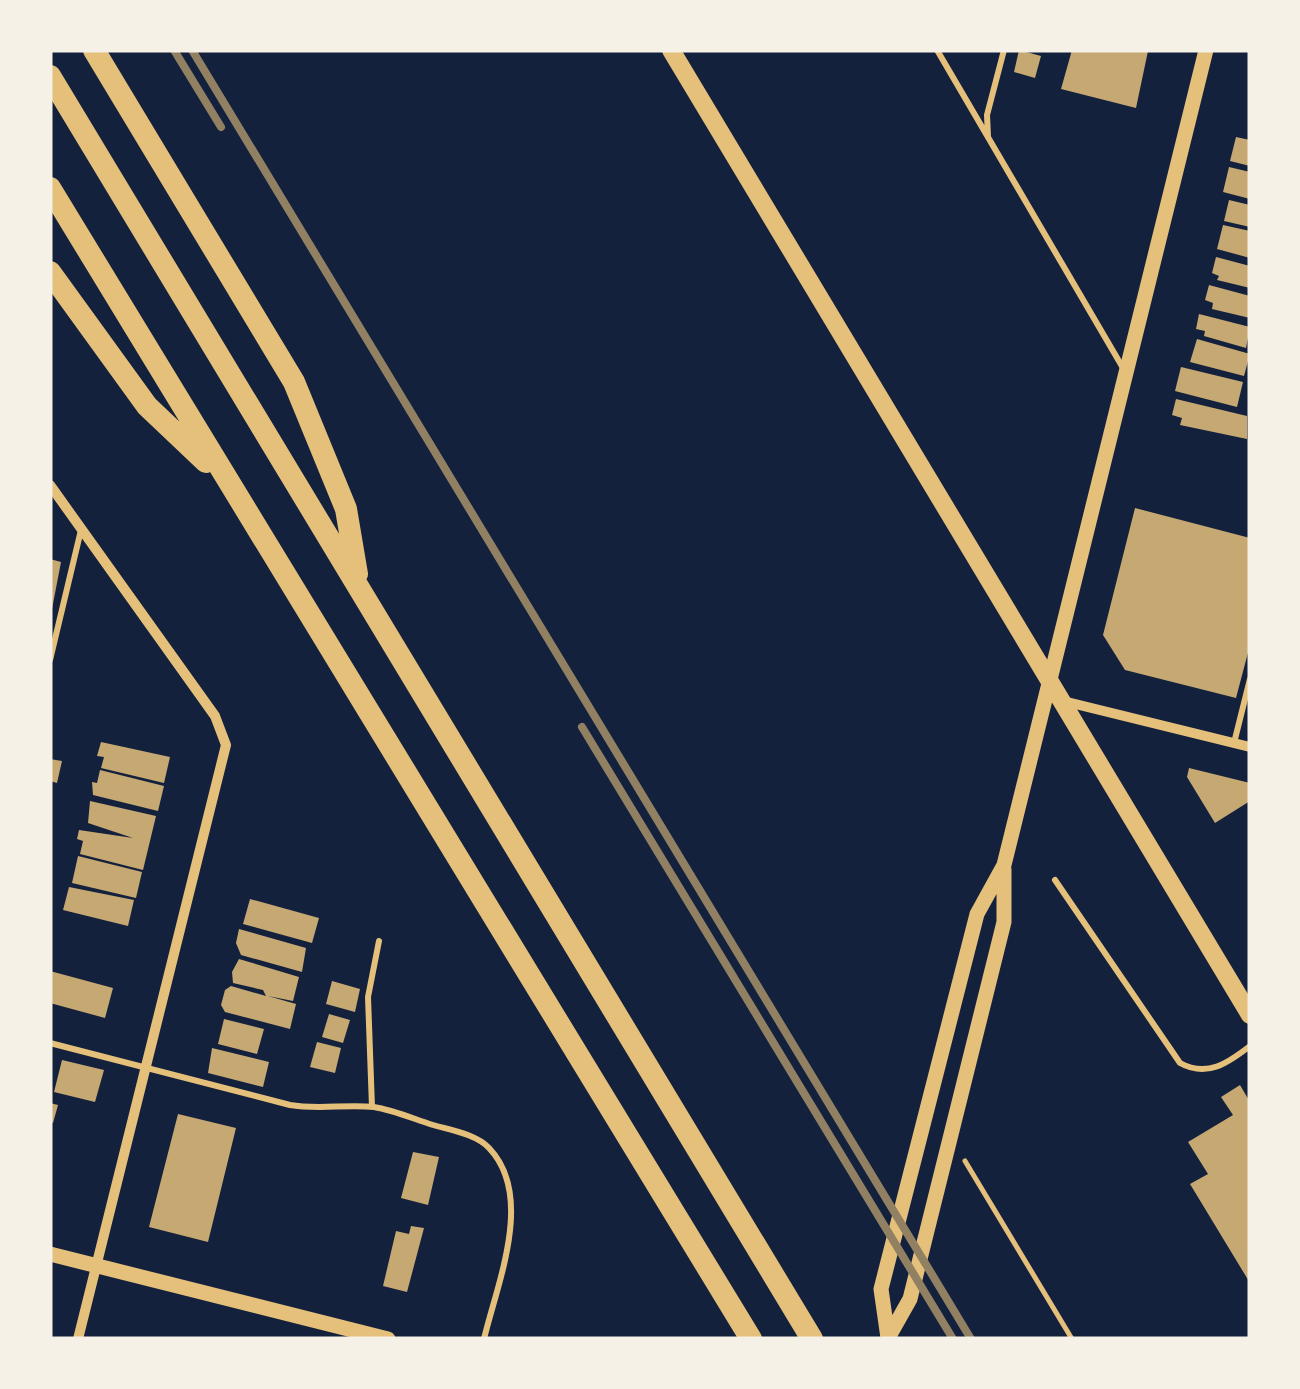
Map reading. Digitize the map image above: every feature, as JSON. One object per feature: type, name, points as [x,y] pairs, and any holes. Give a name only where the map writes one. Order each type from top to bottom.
[{"type":"highway","points":[[94,50],[294,382],[346,509],[360,588]]},
{"type":"highway","points":[[50,76],[809,1335]]},
{"type":"highway","points":[[50,188],[751,1339]]},
{"type":"highway","points":[[50,272],[147,406],[229,484]]},
{"type":"main road","points":[[671,50],[1250,1015]]},
{"type":"street","points":[[888,1339],[910,1299],[1004,922],[1004,864],[1206,50]]},
{"type":"street","points":[[50,484],[214,716],[226,745],[78,1339]]},
{"type":"street","points":[[1062,701],[1250,747]]},
{"type":"street","points":[[888,1339],[881,1289],[977,914],[1004,864]]},
{"type":"street","points":[[50,1254],[388,1339]]},
{"type":"lane","points":[[937,50],[1127,374]]},
{"type":"lane","points":[[988,138],[987,115],[1004,50]]},
{"type":"lane","points":[[50,660],[82,529]]},
{"type":"lane","points":[[1234,743],[1250,680]]},
{"type":"lane","points":[[1055,880],[1180,1063],[1192,1070],[1217,1068],[1250,1046]]},
{"type":"lane","points":[[372,1107],[368,998],[379,942]]},
{"type":"lane","points":[[50,1043],[290,1105],[323,1110],[372,1107],[463,1134],[488,1146],[501,1166],[511,1200],[510,1227],[484,1339]]},
{"type":"path","points":[[972,1172],[1072,1339]]},
{"type":"building","points":[[1019,50],[1041,56],[1035,78],[1014,72]]},
{"type":"building","points":[[1072,50],[1148,51],[1136,108],[1061,89]]},
{"type":"building","points":[[1236,137],[1250,140],[1250,166],[1230,161]]},
{"type":"building","points":[[1229,167],[1250,172],[1250,199],[1223,192]]},
{"type":"building","points":[[1229,200],[1250,205],[1250,227],[1224,221]]},
{"type":"building","points":[[1223,225],[1250,231],[1250,258],[1217,249]]},
{"type":"building","points":[[1216,257],[1250,266],[1250,288],[1217,280],[1219,276],[1212,273]]},
{"type":"building","points":[[1209,285],[1250,296],[1250,318],[1212,309],[1213,303],[1205,300]]},
{"type":"building","points":[[1199,314],[1250,327],[1246,348],[1204,336],[1205,331],[1196,329]]},
{"type":"building","points":[[1197,339],[1250,354],[1244,376],[1190,362]]},
{"type":"building","points":[[1181,367],[1243,382],[1237,407],[1175,391]]},
{"type":"building","points":[[1176,399],[1247,416],[1247,439],[1180,425],[1182,418],[1172,415]]},
{"type":"building","points":[[1135,508],[1250,538],[1250,645],[1236,698],[1125,670],[1103,635]]},
{"type":"building","points":[[50,559],[61,562],[52,609],[50,609]]},
{"type":"building","points":[[101,742],[170,757],[164,783],[101,768],[104,757],[97,756]]},
{"type":"building","points":[[50,759],[62,761],[57,783],[50,781]]},
{"type":"building","points":[[1189,768],[1250,783],[1250,801],[1215,823],[1187,777]]},
{"type":"building","points":[[100,770],[164,786],[158,811],[93,795],[92,782],[97,783]]},
{"type":"building","points":[[90,801],[156,816],[143,870],[80,854],[83,841],[77,839],[79,830],[133,838],[88,823]]},
{"type":"building","points":[[78,856],[142,872],[136,898],[72,883]]},
{"type":"building","points":[[69,887],[134,900],[128,926],[63,910]]},
{"type":"building","points":[[250,899],[319,918],[312,943],[243,924]]},
{"type":"building","points":[[239,929],[306,948],[302,972],[241,955],[236,943]]},
{"type":"building","points":[[239,959],[299,977],[293,1001],[268,996],[296,1004],[290,1029],[225,1012],[221,1005],[225,990],[231,986],[266,996],[263,990],[233,983],[232,972]]},
{"type":"building","points":[[50,971],[113,988],[105,1018],[50,1003]]},
{"type":"building","points":[[332,981],[360,989],[355,1012],[326,1004]]},
{"type":"building","points":[[329,1014],[350,1020],[343,1043],[322,1037]]},
{"type":"building","points":[[224,1019],[264,1029],[257,1054],[218,1044]]},
{"type":"building","points":[[317,1042],[341,1048],[335,1073],[310,1067]]},
{"type":"building","points":[[212,1048],[269,1062],[263,1087],[208,1073]]},
{"type":"building","points":[[62,1060],[104,1070],[95,1102],[54,1092]]},
{"type":"building","points":[[1240,1085],[1250,1102],[1250,1283],[1190,1184],[1208,1174],[1188,1142],[1233,1115],[1221,1097]]},
{"type":"building","points":[[50,1103],[58,1105],[53,1123],[50,1122]]},
{"type":"building","points":[[178,1114],[236,1128],[208,1242],[149,1227]]},
{"type":"building","points":[[413,1152],[439,1157],[428,1205],[401,1198]]},
{"type":"building","points":[[411,1226],[424,1228],[407,1292],[383,1286],[396,1231],[409,1234]]},
{"type":"railway","points":[[174,50],[221,127]]},
{"type":"railway","points":[[192,50],[971,1339]]},
{"type":"railway","points":[[582,727],[953,1339]]}]
